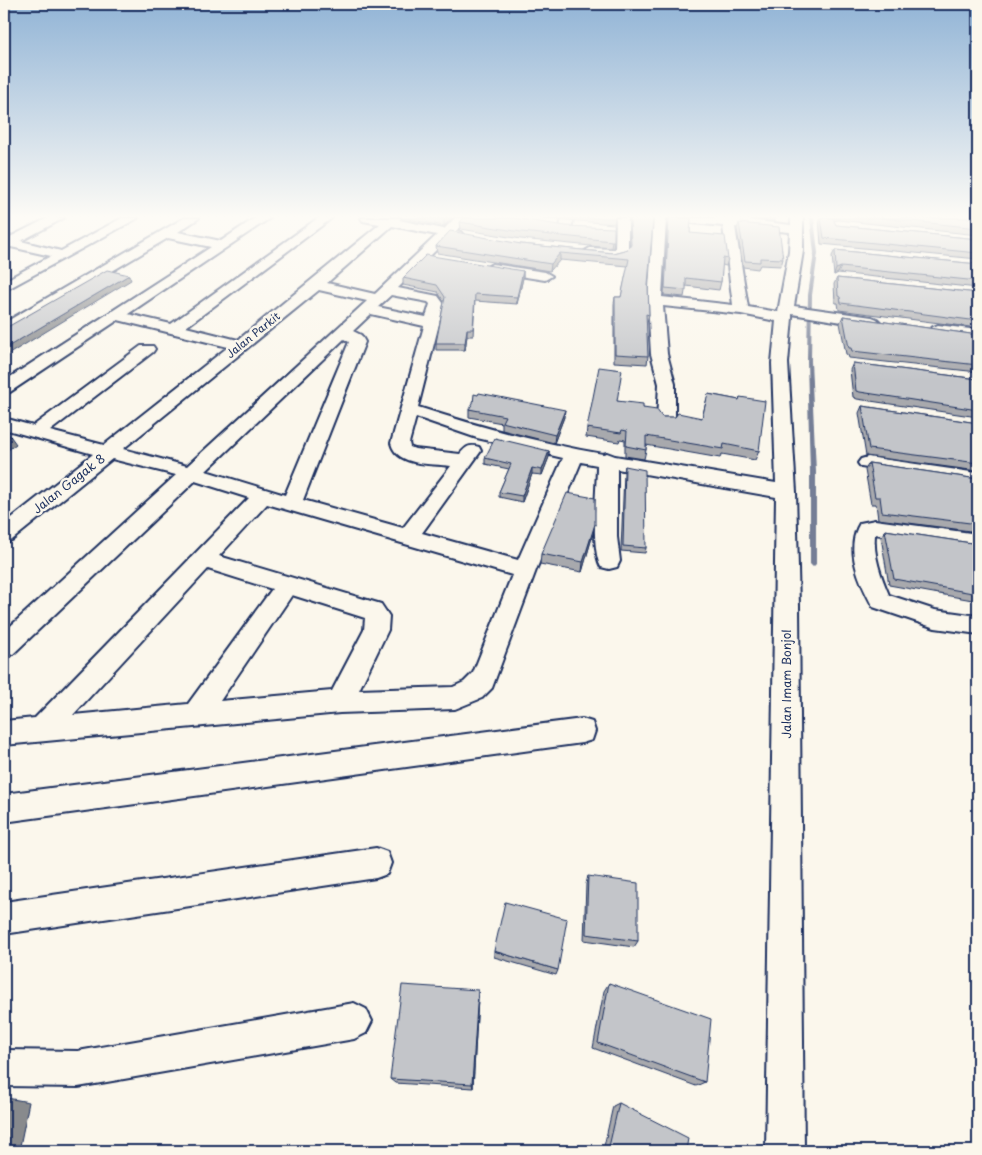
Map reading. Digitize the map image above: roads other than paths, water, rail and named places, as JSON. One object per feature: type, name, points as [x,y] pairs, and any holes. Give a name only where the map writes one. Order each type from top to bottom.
[{"type":"street","points":[[4,287],[31,272]]},
{"type":"street","points":[[4,329],[102,272]]},
{"type":"street","points":[[4,388],[181,272]]},
{"type":"street","points":[[175,328],[252,272]]},
{"type":"street","name":"Jalan Parkit","points":[[110,451],[332,272]]},
{"type":"street","points":[[4,647],[406,272]]},
{"type":"street","points":[[519,272],[545,276]]},
{"type":"street","points":[[657,272],[656,301],[659,354],[667,384],[666,420]]},
{"type":"street","points":[[736,272],[741,310]]},
{"type":"street","name":"Jalan Imam Bonjol","points":[[785,1151],[787,626],[786,492],[780,363],[785,313],[792,272]]},
{"type":"street","points":[[316,285],[377,299],[432,323]]},
{"type":"street","points":[[377,299],[436,301],[437,304],[400,443],[402,450],[410,455],[465,461]]},
{"type":"street","points":[[656,301],[741,310],[785,313],[803,312],[884,323]]},
{"type":"street","points":[[114,315],[240,345]]},
{"type":"street","points":[[921,328],[978,334]]},
{"type":"street","points":[[291,504],[357,342],[355,338],[341,332]]},
{"type":"street","points":[[36,433],[147,349]]},
{"type":"street","points":[[408,409],[483,434],[574,455],[607,459],[786,492]]},
{"type":"street","points":[[4,423],[191,473],[291,504],[525,570]]},
{"type":"street","points":[[408,537],[483,434]]},
{"type":"street","name":"Jalan Gagak 8","points":[[4,535],[110,451]]},
{"type":"street","points":[[4,734],[196,714],[340,702],[455,698],[473,690],[483,680],[525,570],[574,455]]},
{"type":"street","points":[[607,459],[606,537],[609,561]]},
{"type":"street","points":[[868,463],[978,479]]},
{"type":"street","points":[[40,731],[264,495]]},
{"type":"street","points":[[4,510],[25,518]]},
{"type":"street","points":[[978,542],[875,527],[867,528],[864,534],[863,545],[873,587],[881,601],[934,619],[978,625]]},
{"type":"street","points":[[203,559],[374,611],[377,616],[376,630],[340,702]]},
{"type":"street","points":[[196,714],[287,585]]},
{"type":"street","points":[[4,808],[582,730]]},
{"type":"street","points":[[4,918],[376,863]]},
{"type":"street","points":[[4,1068],[78,1069],[354,1021]]},
{"type":"waterway","points":[[813,272],[810,295],[809,361],[813,472],[813,564]]}]
